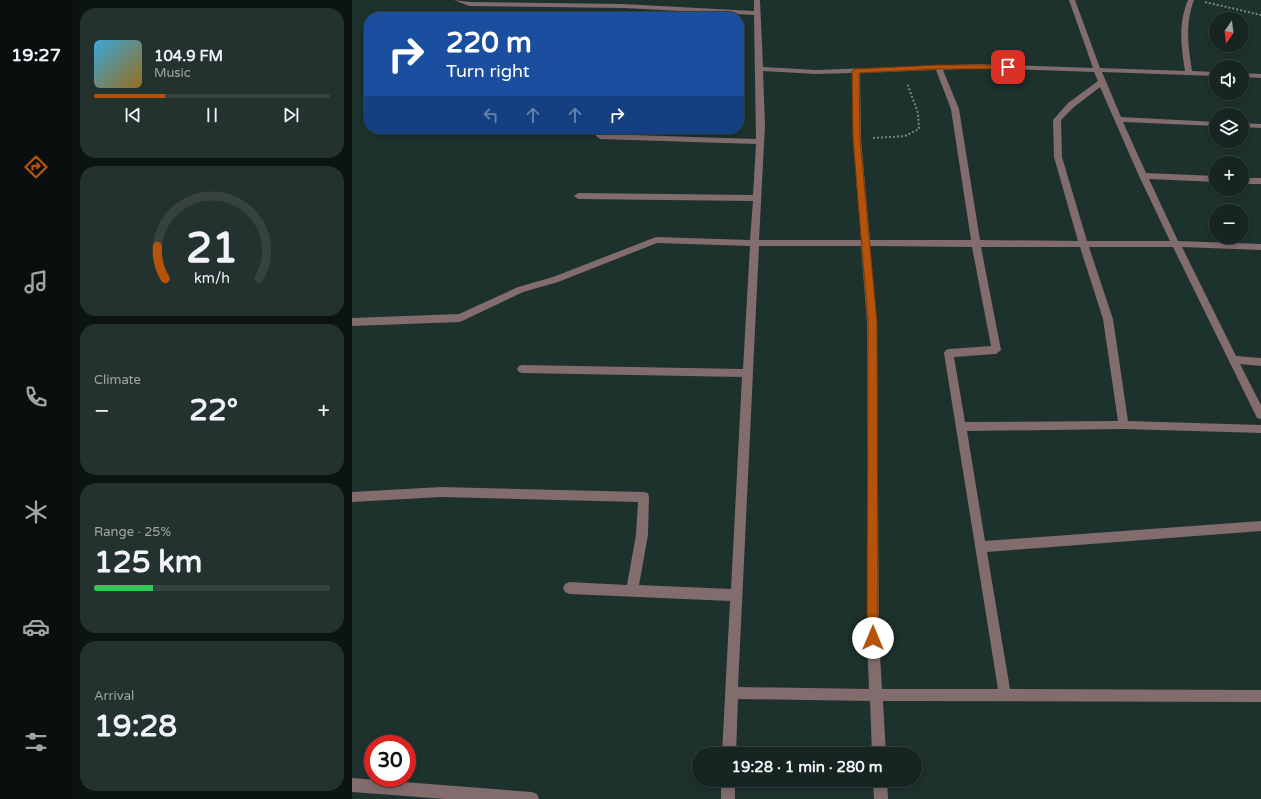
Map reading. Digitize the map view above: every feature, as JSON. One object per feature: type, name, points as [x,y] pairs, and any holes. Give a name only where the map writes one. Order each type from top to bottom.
[{"type":"street","points":[[457,0],[469,4],[624,6],[738,12]]},
{"type":"street","points":[[730,747],[747,373],[762,125],[757,0]]},
{"type":"street","points":[[1072,0],[1102,82],[1143,176],[1175,244],[1261,415]]},
{"type":"street","points":[[1189,73],[1183,27],[1185,13],[1191,0]]},
{"type":"street","points":[[744,12],[757,13]]},
{"type":"street","points":[[759,69],[856,71],[938,67],[1097,69],[1209,74]]},
{"type":"street","points":[[938,67],[955,109],[976,244],[996,350],[949,353],[1005,696]]},
{"type":"street","points":[[856,71],[857,139],[872,322],[873,638],[879,747]]},
{"type":"street","points":[[1249,75],[1261,76]]},
{"type":"street","points":[[1102,82],[1071,105],[1056,120],[1058,157],[1108,319],[1124,425]]},
{"type":"street","points":[[1118,119],[1209,124]]},
{"type":"street","points":[[1249,125],[1261,126]]},
{"type":"street","points":[[599,134],[600,136],[760,142]]},
{"type":"street","points":[[1143,176],[1209,179]]},
{"type":"street","points":[[1249,181],[1261,182]]},
{"type":"street","points":[[578,196],[757,198]]},
{"type":"street","points":[[352,322],[460,318],[521,289],[554,280],[656,240],[754,243],[1084,245],[1175,244],[1261,247]]},
{"type":"street","points":[[1233,360],[1261,362]]},
{"type":"street","points":[[522,369],[747,373]]},
{"type":"street","points":[[961,426],[1124,425],[1261,428]]},
{"type":"street","points":[[352,497],[441,492],[644,497],[642,535],[632,591]]},
{"type":"street","points":[[981,548],[1261,526]]},
{"type":"street","points":[[568,588],[737,595]]},
{"type":"street","points":[[732,693],[1005,696],[1261,696]]},
{"type":"street","points":[[352,785],[532,799]]},
{"type":"street","points":[[728,787],[728,799]]},
{"type":"street","points":[[880,787],[881,799]]},
{"type":"path","points":[[1198,0],[1261,15]]},
{"type":"path","points":[[857,139],[905,136],[919,129],[918,113],[908,87]]},
{"type":"route","points":[[873,638],[872,322],[857,139],[856,71],[902,70],[938,67],[1008,67]]}]
